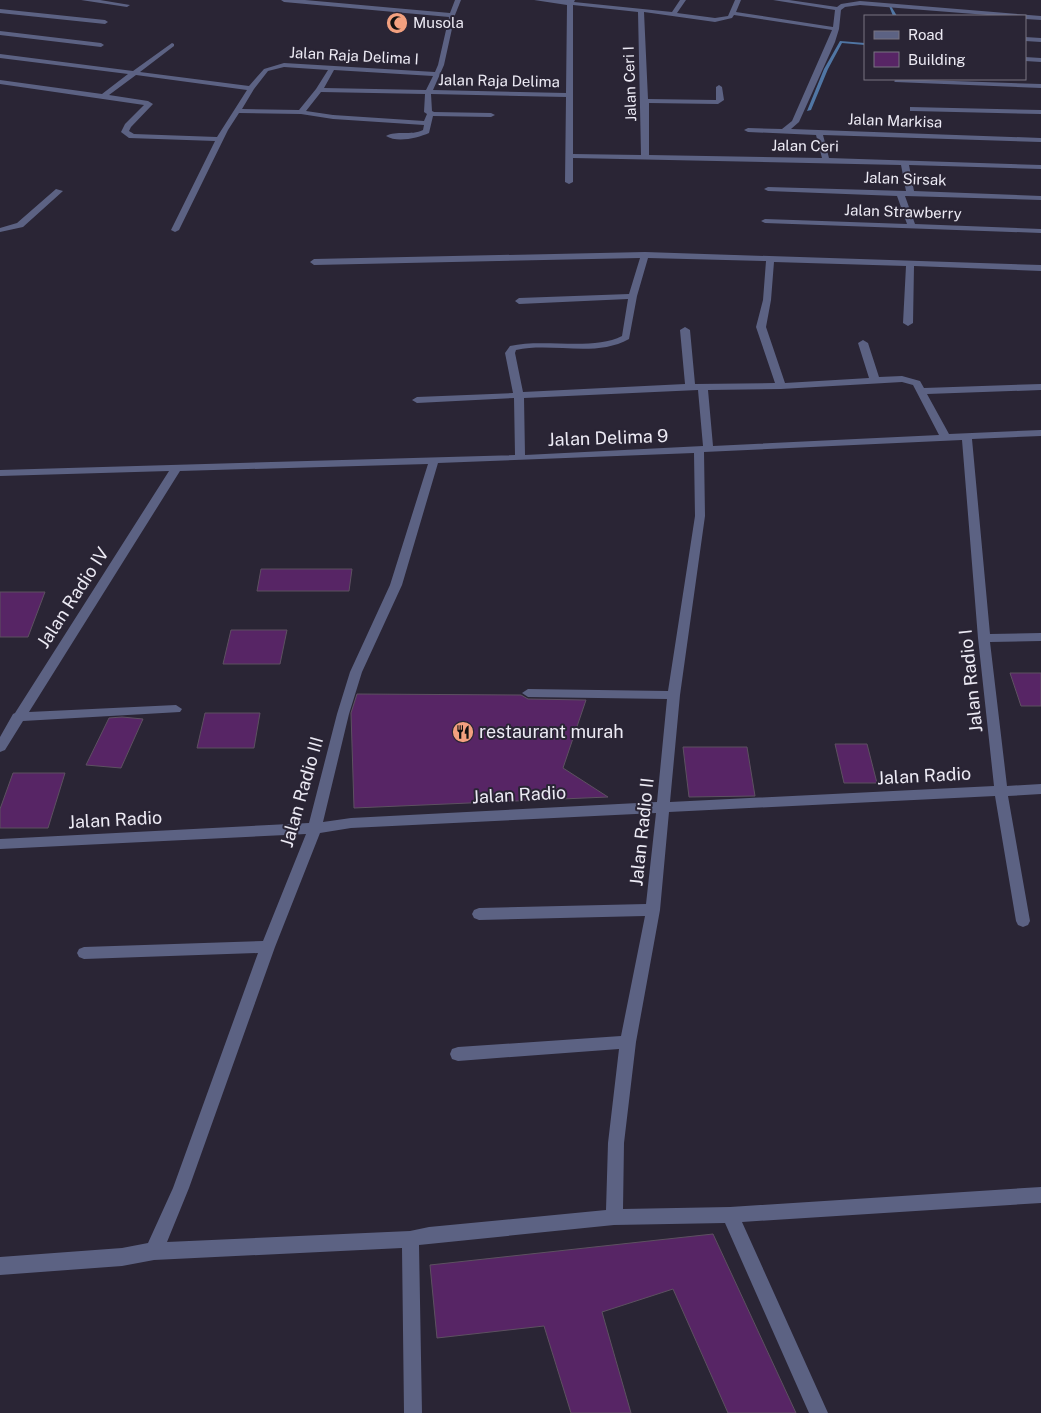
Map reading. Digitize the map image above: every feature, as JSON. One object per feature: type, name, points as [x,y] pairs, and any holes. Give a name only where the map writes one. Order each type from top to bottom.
[{"type":"street","points":[[84,0],[127,5]]},
{"type":"street","points":[[284,0],[452,15]]},
{"type":"street","points":[[390,136],[420,135],[426,131],[429,113],[428,94],[441,65],[452,15],[458,0]]},
{"type":"street","points":[[537,0],[571,2],[716,20],[724,20],[730,17],[738,0]]},
{"type":"street","points":[[622,8],[627,0]]},
{"type":"street","points":[[673,15],[683,0]]},
{"type":"street","points":[[776,0],[838,9]]},
{"type":"street","points":[[569,182],[571,2]]},
{"type":"street","points":[[784,131],[795,122],[832,42],[836,29],[838,9],[843,5],[860,3],[1008,15]]},
{"type":"street","name":"Jalan Ceri I","points":[[641,10],[645,101],[645,157]]},
{"type":"street","points":[[0,11],[105,22]]},
{"type":"street","points":[[732,13],[836,29]]},
{"type":"street","points":[[1026,17],[1041,18]]},
{"type":"street","points":[[0,33],[101,45]]},
{"type":"street","points":[[1026,39],[1041,40]]},
{"type":"street","points":[[105,95],[172,45]]},
{"type":"street","points":[[0,56],[252,88]]},
{"type":"street","points":[[1026,59],[1041,60]]},
{"type":"street","name":"Jalan Raja Delima I","points":[[175,230],[220,139],[252,88],[269,68],[284,65],[436,74]]},
{"type":"street","points":[[302,112],[319,90],[332,68]]},
{"type":"street","points":[[897,81],[1041,86]]},
{"type":"street","points":[[0,82],[105,95],[149,103],[128,126],[125,132],[127,134],[147,137],[220,139]]},
{"type":"street","points":[[645,101],[718,102],[720,100],[719,87]]},
{"type":"street","name":"Jalan Raja Delima","points":[[319,90],[428,94],[569,95]]},
{"type":"street","points":[[913,108],[1041,112]]},
{"type":"street","points":[[237,111],[302,112],[333,117],[427,123]]},
{"type":"street","points":[[429,113],[491,115]]},
{"type":"street","name":"Jalan Markisa","points":[[748,130],[1041,140]]},
{"type":"street","points":[[819,132],[826,160]]},
{"type":"street","name":"Jalan Ceri","points":[[568,156],[826,160],[1041,167]]},
{"type":"street","points":[[905,163],[910,193]]},
{"type":"street","name":"Jalan Sirsak","points":[[768,188],[1041,198]]},
{"type":"street","points":[[0,230],[20,225],[59,191]]},
{"type":"street","points":[[900,193],[912,226]]},
{"type":"street","name":"Jalan Strawberry","points":[[765,221],[1041,231]]},
{"type":"street","points":[[520,458],[519,396],[510,352],[514,348],[522,346],[619,342],[626,337],[633,296],[645,255]]},
{"type":"street","points":[[314,262],[645,255],[1041,268]]},
{"type":"street","points":[[770,258],[767,300],[761,327],[782,386]]},
{"type":"street","points":[[908,323],[910,264]]},
{"type":"street","points":[[519,301],[633,296]]},
{"type":"street","points":[[685,330],[690,386]]},
{"type":"street","points":[[863,343],[875,381]]},
{"type":"street","points":[[417,400],[690,386],[782,386],[910,380],[917,383],[922,391],[945,437]]},
{"type":"street","name":"Jalan Radio II","points":[[614,1217],[616,1143],[628,1042],[653,910],[674,695],[700,516],[703,387]]},
{"type":"street","points":[[922,391],[1041,388]]},
{"type":"street","name":"Jalan Delima 9","points":[[0,473],[520,458],[1041,433]]},
{"type":"street","name":"Jalan Radio I","points":[[967,436],[984,638],[1001,791],[1023,921]]},
{"type":"street","name":"Jalan Radio III","points":[[154,1252],[181,1188],[268,947],[315,828],[343,714],[356,672],[396,585],[434,461]]},
{"type":"street","name":"Jalan Radio IV","points":[[0,747],[17,717],[176,469]]},
{"type":"street","points":[[984,638],[1041,637]]},
{"type":"street","points":[[528,693],[674,695]]},
{"type":"street","points":[[17,717],[176,709]]},
{"type":"street","name":"Jalan Radio","points":[[0,844],[315,828],[351,823],[586,810],[664,808],[1041,789]]},
{"type":"street","points":[[479,914],[653,910]]},
{"type":"street","points":[[84,953],[268,947]]},
{"type":"street","points":[[458,1054],[628,1042]]},
{"type":"street","points":[[0,1266],[122,1257],[154,1252],[410,1239],[429,1235],[614,1217],[730,1216],[1041,1194]]},
{"type":"street","points":[[730,1216],[818,1413]]},
{"type":"street","points":[[410,1239],[412,1256],[413,1413]]},
{"type":"building","points":[[261,569],[352,569],[349,591],[257,591]]},
{"type":"building","points":[[0,592],[45,592],[28,637],[0,637]]},
{"type":"building","points":[[231,630],[287,630],[280,664],[223,664]]},
{"type":"building","points":[[1010,673],[1041,673],[1041,706],[1021,706]]},
{"type":"building","name":"restaurant murah","points":[[357,694],[521,695],[528,699],[586,700],[563,768],[608,797],[354,808],[351,713]]},
{"type":"building","points":[[205,713],[260,713],[254,748],[197,748]]},
{"type":"building","points":[[109,718],[143,719],[121,768],[86,765]]},
{"type":"building","points":[[835,744],[867,744],[877,783],[844,783]]},
{"type":"building","points":[[683,747],[747,747],[755,796],[689,797]]},
{"type":"building","points":[[13,773],[65,773],[48,828],[0,828],[0,809]]},
{"type":"building","points":[[713,1234],[796,1413],[728,1413],[673,1289],[602,1312],[631,1413],[571,1413],[544,1326],[437,1338],[430,1265]]},
{"type":"waterway","points":[[890,7],[894,15]]},
{"type":"waterway","points":[[809,110],[826,69],[841,42],[864,44]]},
{"type":"place","name":"Musola","points":[[397,23]]},
{"type":"place","name":"restaurant murah","points":[[463,732]]}]
